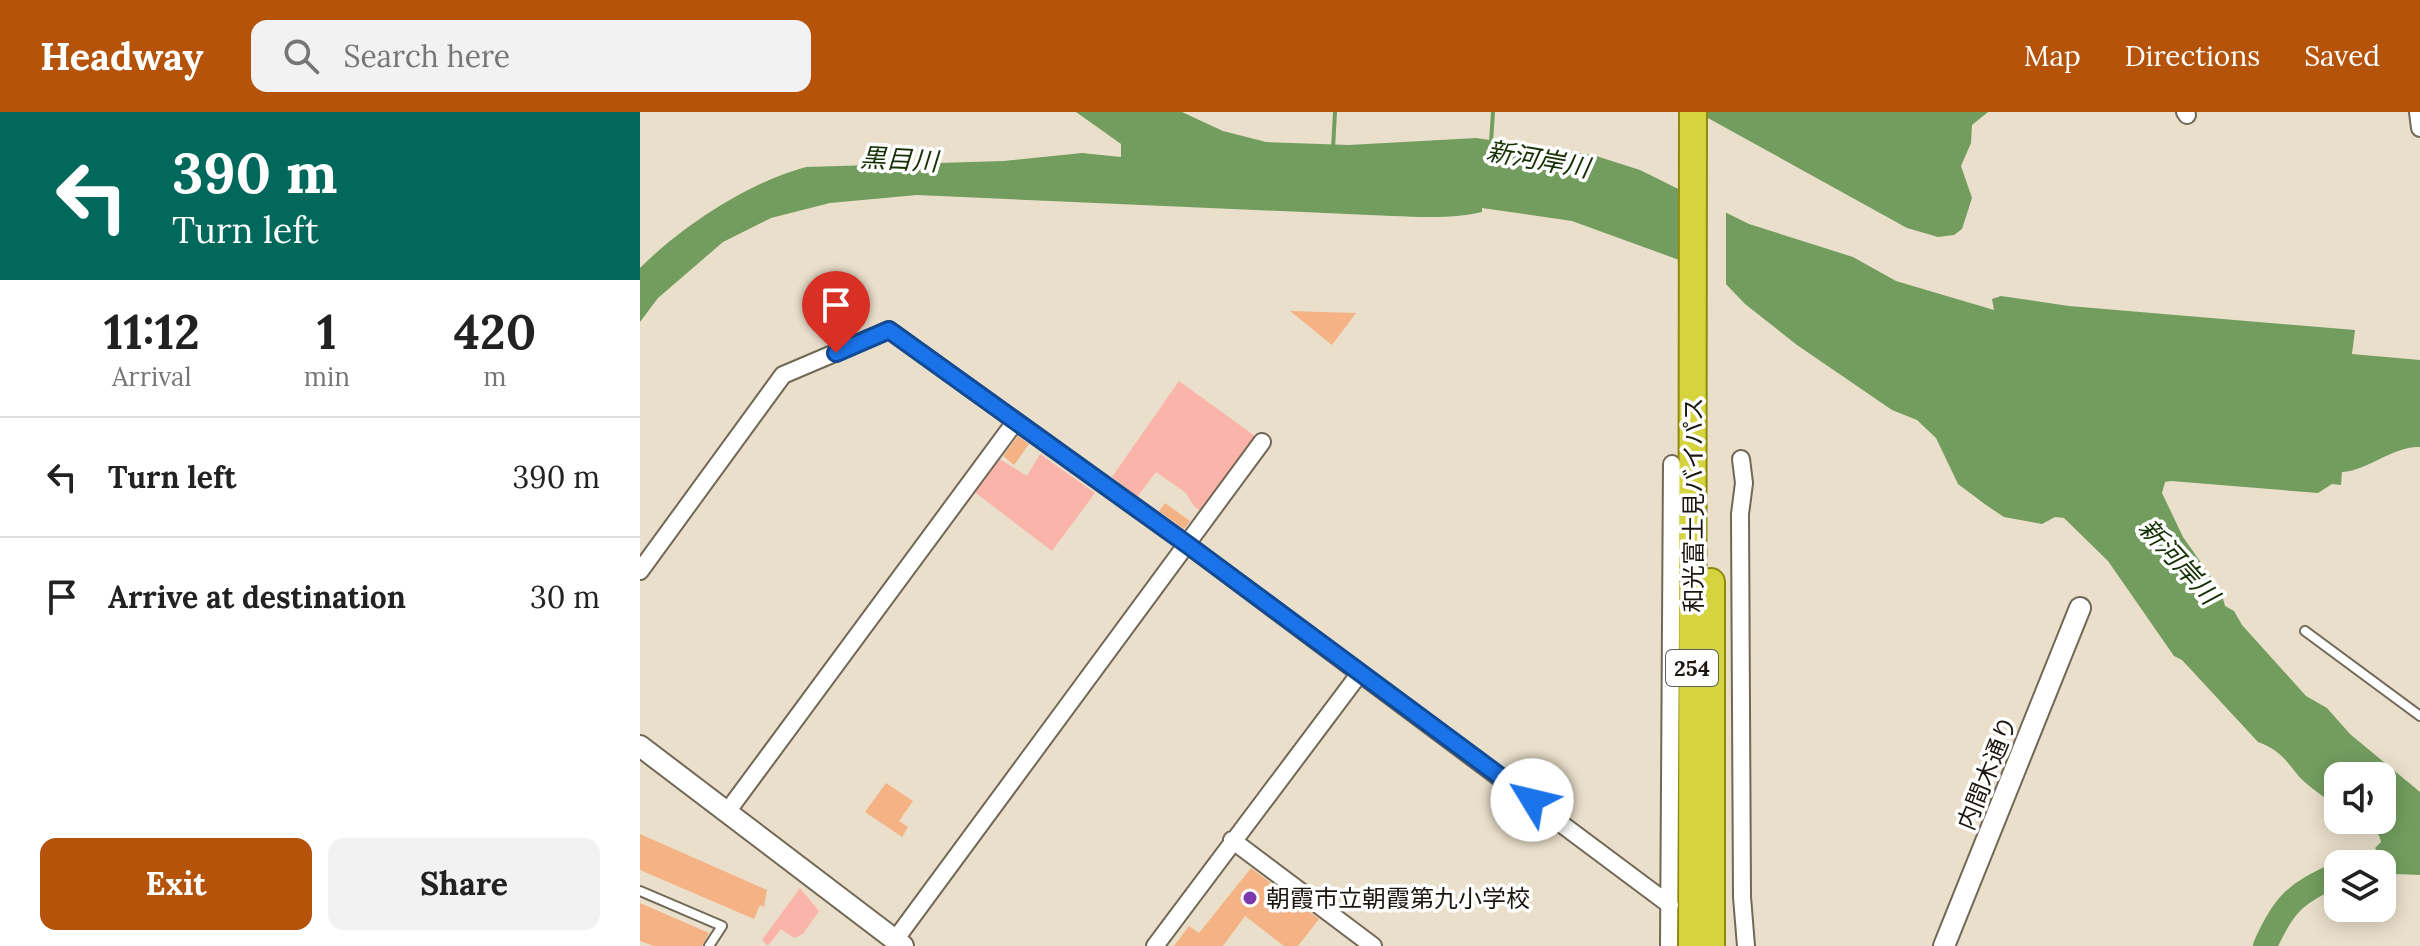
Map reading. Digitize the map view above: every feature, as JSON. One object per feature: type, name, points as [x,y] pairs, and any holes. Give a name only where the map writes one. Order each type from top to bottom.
[{"type":"highway","name":"和光富士見バイパス","points":[[1693,112],[1702,396],[1711,946]]},
{"type":"highway","name":"和光富士見バイパス","points":[[1692,946],[1710,112]]},
{"type":"street","points":[[2418,112],[2420,128]]},
{"type":"street","points":[[640,571],[783,375],[889,330],[1188,545],[1670,905]]},
{"type":"street","points":[[727,812],[1015,422]]},
{"type":"street","points":[[640,746],[899,943],[1262,442]]},
{"type":"street","points":[[1741,459],[1742,897],[1746,946]]},
{"type":"street","points":[[1669,946],[1672,464]]},
{"type":"street","name":"内間木通り","points":[[1944,946],[2078,613]]},
{"type":"street","points":[[1155,946],[1360,673]]},
{"type":"street","points":[[1232,840],[1373,946]]},
{"type":"lane","points":[[2305,631],[2420,716]]},
{"type":"lane","points":[[640,891],[722,926],[709,946]]},
{"type":"shaded area","points":[[1179,381],[1259,439],[1201,512],[1186,493],[1156,472],[1137,497],[1112,477]]},
{"type":"shaded area","points":[[1040,454],[1095,493],[1052,551],[973,491],[998,458],[1027,476]]},
{"type":"shaded area","points":[[800,888],[819,911],[803,934],[794,938],[781,929],[768,946],[762,940]]},
{"type":"water","name":"新河岸川","points":[[1076,112],[1182,112],[1223,131],[1266,142],[1349,145],[1476,138],[1593,155],[1640,170],[1749,224],[1853,257],[1896,281],[1994,310],[1992,299],[2001,296],[2069,306],[2355,330],[2352,354],[2420,360],[2420,447],[2400,450],[2362,467],[2342,472],[2341,485],[2332,484],[2318,493],[2171,481],[2165,482],[2162,493],[2183,537],[2221,591],[2225,606],[2234,611],[2242,625],[2306,696],[2327,708],[2350,734],[2384,762],[2324,762],[2324,797],[2280,755],[2258,742],[2182,660],[2174,656],[2108,561],[2064,518],[2055,517],[2042,524],[2004,517],[1958,484],[1936,438],[1917,420],[1892,410],[1797,345],[1745,304],[1724,282],[1682,261],[1572,221],[1482,208],[1482,212],[1471,214],[1426,217],[917,195],[830,203],[771,218],[723,242],[658,298],[640,322],[640,268],[717,207],[784,174],[806,167],[1004,161],[1082,153],[1121,157],[1121,144]]},
{"type":"water","points":[[1697,112],[1988,112],[1972,125],[1971,143],[1961,166],[1972,198],[1962,229],[1954,235],[1938,237],[1907,228]]},
{"type":"water","points":[[2396,772],[2420,792],[2420,875],[2396,874],[2396,850],[2377,850],[2381,842],[2379,836],[2396,834]]},
{"type":"pier","points":[[1678,184],[1726,208],[1726,290],[1678,263]]},
{"type":"building","points":[[1290,311],[1356,313],[1332,345]]},
{"type":"building","points":[[1018,436],[1029,444],[1014,465],[1003,456]]},
{"type":"building","points":[[1165,503],[1190,521],[1184,529],[1159,511]]},
{"type":"building","points":[[886,783],[913,801],[899,821],[908,827],[902,837],[865,812]]},
{"type":"building","points":[[640,834],[767,890],[764,907],[760,905],[754,919],[640,870]]},
{"type":"building","points":[[1251,868],[1319,919],[1298,946],[1284,946],[1245,916],[1223,946],[1174,946],[1189,926],[1199,933]]},
{"type":"building","points":[[640,903],[709,933],[702,946],[654,946],[640,941]]},
{"type":"waterway","points":[[1333,149],[1335,112]]},
{"type":"waterway","name":"新河岸川","points":[[1491,142],[1493,112]]},
{"type":"waterway","points":[[2396,859],[2420,854]]},
{"type":"waterway","points":[[2265,946],[2285,909],[2301,894],[2324,881]]},
{"type":"place","name":"朝霞市立朝霞第九小学校","points":[[1250,898]]},
{"type":"route","points":[[836,353],[889,330],[1188,545],[1532,800]]},
{"type":"water label","name":"黒目川","points":[[899,159]]}]
